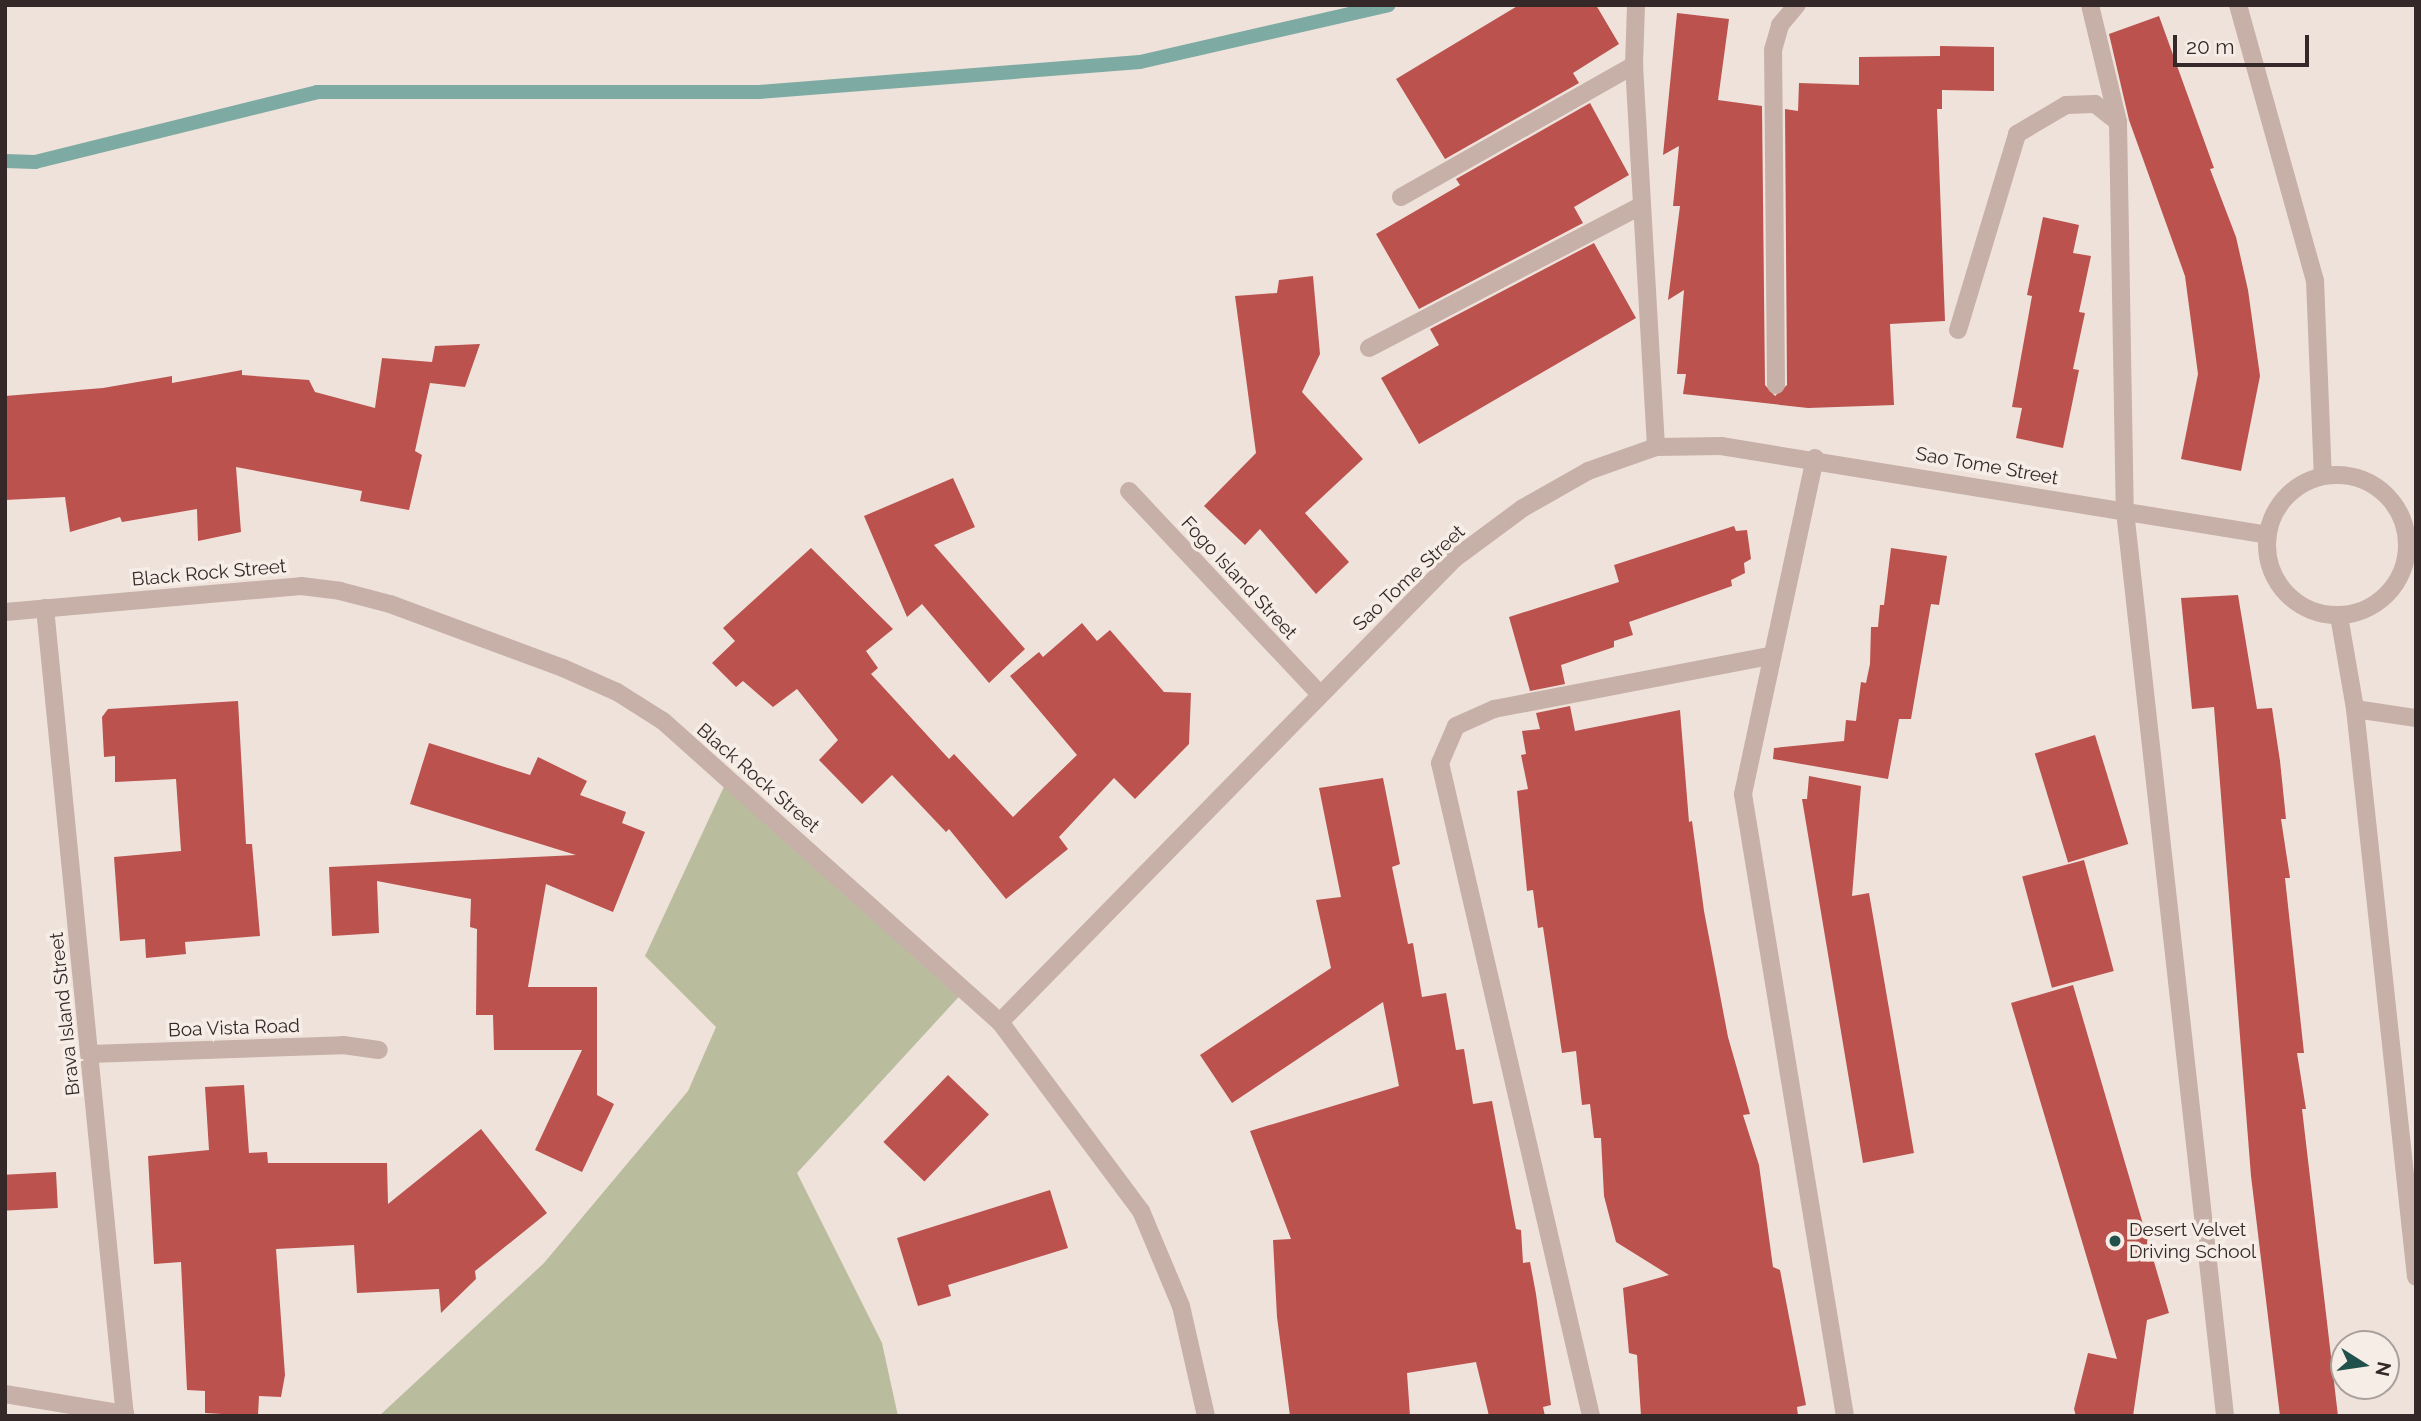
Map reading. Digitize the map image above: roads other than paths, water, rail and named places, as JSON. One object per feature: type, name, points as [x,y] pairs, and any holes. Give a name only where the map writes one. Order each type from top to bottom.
[{"type":"street","points":[[1636,5],[1634,65],[1656,447]]},
{"type":"street","points":[[1776,385],[1773,50],[1780,25],[1797,5]]},
{"type":"street","points":[[2090,5],[2118,122],[2125,510],[2225,1416]]},
{"type":"street","points":[[2238,5],[2315,280],[2323,476]]},
{"type":"street","points":[[1401,197],[1634,65]]},
{"type":"street","points":[[1958,330],[2017,134],[2066,105],[2095,104],[2118,122]]},
{"type":"street","points":[[1369,348],[1641,206]]},
{"type":"street","name":"Sao Tome Street","points":[[1000,1022],[1454,559],[1523,508],[1588,471],[1656,447],[1721,446],[1815,458],[2267,535]]},
{"type":"street","points":[[1815,458],[1770,656],[1743,794],[1845,1416]]},
{"type":"street","points":[[2323,476],[2357,477],[2377,486],[2404,521],[2411,552],[2395,585],[2380,601],[2361,612],[2339,616],[2319,614],[2284,592],[2273,575],[2267,535],[2283,500],[2296,487],[2323,476]]},
{"type":"street","name":"Fogo Island Street","points":[[1129,491],[1320,693]]},
{"type":"street","name":"Black Rock Street","points":[[5,612],[314,588],[390,604],[563,668],[617,692],[663,721],[1000,1022],[1141,1211],[1181,1306],[1206,1416]]},
{"type":"street","name":"Brava Island Street","points":[[44,608],[125,1415]]},
{"type":"street","points":[[2339,616],[2355,709],[2416,1277]]},
{"type":"street","points":[[1591,1416],[1440,763],[1456,726],[1494,709],[1770,656]]},
{"type":"street","points":[[2355,709],[2416,718]]},
{"type":"street","name":"Boa Vista Road","points":[[90,1054],[343,1045],[379,1050]]},
{"type":"street","points":[[5,1394],[125,1415]]},
{"type":"waterway","points":[[5,161],[35,162],[317,92],[759,92],[1140,62],[1389,5]]},
{"type":"place","name":"Desert Velvet Driving School","points":[[2115,1241]]}]
